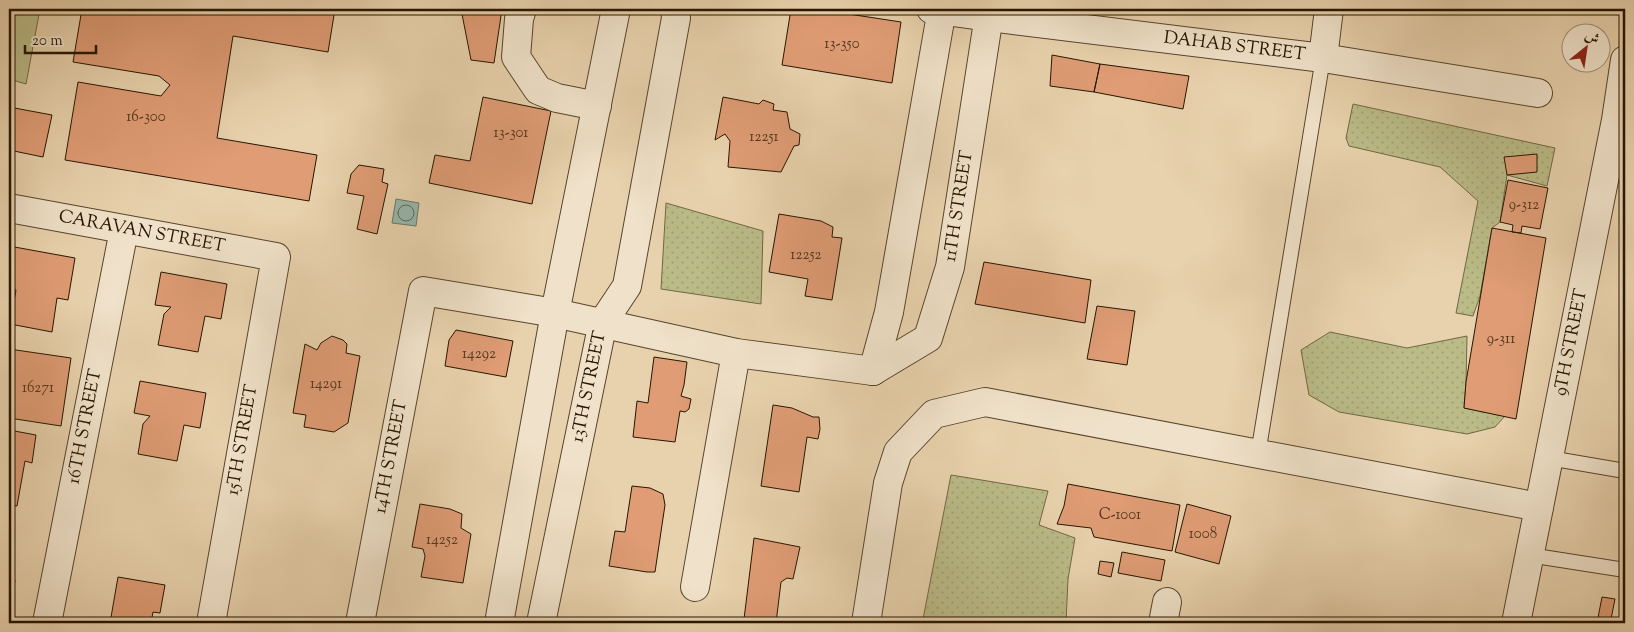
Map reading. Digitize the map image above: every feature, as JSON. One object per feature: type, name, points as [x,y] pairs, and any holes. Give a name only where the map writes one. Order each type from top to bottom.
[{"type":"street","points":[[522,9],[519,19],[516,57],[538,90],[557,98],[596,106]]},
{"type":"street","points":[[499,623],[555,313],[616,9]]},
{"type":"street","name":"13TH STREET","points":[[541,623],[603,322],[627,286],[676,18],[675,9]]},
{"type":"street","points":[[555,313],[603,322],[736,353],[872,371],[889,312],[939,9]]},
{"type":"street","name":"DAHAB STREET","points":[[939,9],[990,13],[1324,58],[1538,94]]},
{"type":"street","points":[[1324,58],[1329,9]]},
{"type":"street","name":"11TH STREET","points":[[872,371],[928,338],[950,267],[990,13]]},
{"type":"street","name":"9TH STREET","points":[[1516,623],[1616,120],[1625,60]]},
{"type":"street","name":"CARAVAN STREET","points":[[9,208],[276,257]]},
{"type":"street","name":"16TH STREET","points":[[47,623],[124,230]]},
{"type":"street","name":"15TH STREET","points":[[211,623],[276,257]]},
{"type":"street","name":"14TH STREET","points":[[360,623],[423,291],[555,313]]},
{"type":"street","points":[[695,587],[736,353]]},
{"type":"street","points":[[866,623],[888,483],[898,452],[934,414],[985,402],[1539,508]]},
{"type":"lane","points":[[1258,454],[1324,58]]},
{"type":"lane","points":[[1549,458],[1625,471]]},
{"type":"lane","points":[[1529,555],[1625,570]]},
{"type":"green space","points":[[9,9],[40,9],[26,84],[9,79]]},
{"type":"green space","points":[[1353,104],[1555,148],[1547,186],[1507,175],[1500,222],[1492,228],[1480,296],[1473,316],[1456,313],[1478,201],[1440,167],[1349,146],[1346,138]]},
{"type":"green space","points":[[666,203],[763,231],[761,304],[661,289]]},
{"type":"green space","points":[[1330,332],[1407,348],[1467,336],[1464,408],[1505,416],[1495,427],[1467,434],[1339,412],[1309,395],[1301,350]]},
{"type":"green space","points":[[951,475],[1048,491],[1039,525],[1075,538],[1068,579],[1066,623],[924,623],[923,619]]},
{"type":"water","points":[[396,199],[419,203],[416,226],[392,223]]},
{"type":"building","points":[[82,9],[335,9],[328,52],[233,36],[217,138],[317,155],[309,201],[65,160],[78,82],[161,96],[170,85],[159,76],[73,62]]},
{"type":"building","points":[[461,9],[502,9],[494,63],[471,60]]},
{"type":"building","points":[[791,9],[816,9],[901,22],[892,83],[782,65]]},
{"type":"building","points":[[1052,55],[1100,64],[1094,92],[1050,86]]},
{"type":"building","points":[[1100,64],[1189,76],[1183,109],[1094,92]]},
{"type":"building","points":[[483,97],[551,111],[532,204],[429,183],[435,155],[470,161]]},
{"type":"building","points":[[723,97],[759,104],[763,100],[774,104],[773,110],[787,112],[790,129],[800,134],[799,145],[794,146],[781,172],[728,167],[730,141],[725,134],[715,140]]},
{"type":"building","points":[[9,107],[52,115],[43,157],[9,150]]},
{"type":"building","points":[[1537,154],[1537,172],[1507,175],[1504,157]]},
{"type":"building","points":[[359,165],[384,169],[382,182],[388,184],[377,234],[357,229],[364,196],[347,193],[351,174]]},
{"type":"building","points":[[1508,180],[1548,188],[1540,229],[1522,226],[1521,233],[1512,232],[1513,225],[1500,222]]},
{"type":"building","points":[[779,214],[821,221],[833,227],[832,237],[842,238],[832,300],[805,296],[808,279],[769,272]]},
{"type":"building","points":[[1492,228],[1546,238],[1516,419],[1464,408],[1466,382]]},
{"type":"building","points":[[9,246],[75,258],[68,300],[57,298],[52,332],[10,324],[16,290],[9,288]]},
{"type":"building","points":[[984,262],[1091,280],[1085,323],[975,304]]},
{"type":"building","points":[[161,272],[227,284],[221,319],[205,316],[198,352],[158,345],[164,314],[171,307],[155,305]]},
{"type":"building","points":[[1097,306],[1135,311],[1127,365],[1087,359]]},
{"type":"building","points":[[456,330],[513,341],[506,377],[445,366],[449,340]]},
{"type":"building","points":[[332,336],[343,340],[347,344],[346,353],[360,356],[348,423],[334,432],[304,427],[306,415],[293,413],[305,344],[317,350],[321,343]]},
{"type":"building","points":[[9,349],[71,358],[61,426],[9,418]]},
{"type":"building","points":[[654,357],[687,362],[681,396],[691,399],[689,409],[685,412],[680,411],[675,442],[633,437],[637,401],[648,403]]},
{"type":"building","points":[[140,381],[206,393],[200,428],[184,425],[177,461],[138,454],[143,424],[150,416],[134,413]]},
{"type":"building","points":[[773,405],[792,408],[813,417],[819,417],[820,429],[818,439],[807,437],[799,492],[761,486]]},
{"type":"building","points":[[9,430],[36,435],[32,463],[25,461],[17,506],[9,505]]},
{"type":"building","name":"C-1001","points":[[1068,484],[1180,505],[1172,551],[1094,537],[1091,528],[1057,524],[1064,506]]},
{"type":"building","points":[[632,486],[650,488],[663,494],[665,505],[655,572],[609,566],[615,531],[625,532]]},
{"type":"building","points":[[420,504],[450,509],[462,514],[461,528],[471,534],[463,583],[421,577],[425,556],[423,549],[412,547]]},
{"type":"building","points":[[1187,504],[1231,516],[1219,564],[1175,552]]},
{"type":"building","points":[[754,538],[800,547],[793,579],[787,578],[781,582],[776,623],[744,619]]},
{"type":"building","points":[[1122,552],[1165,560],[1161,581],[1118,573]]},
{"type":"building","points":[[1100,561],[1114,563],[1111,577],[1098,574]]},
{"type":"building","points":[[118,577],[165,585],[160,613],[153,612],[151,623],[110,623]]},
{"type":"building","points":[[9,579],[15,580],[10,608],[9,607]]},
{"type":"building","points":[[1602,597],[1615,599],[1611,619],[1625,621],[1625,623],[1597,623]]}]
